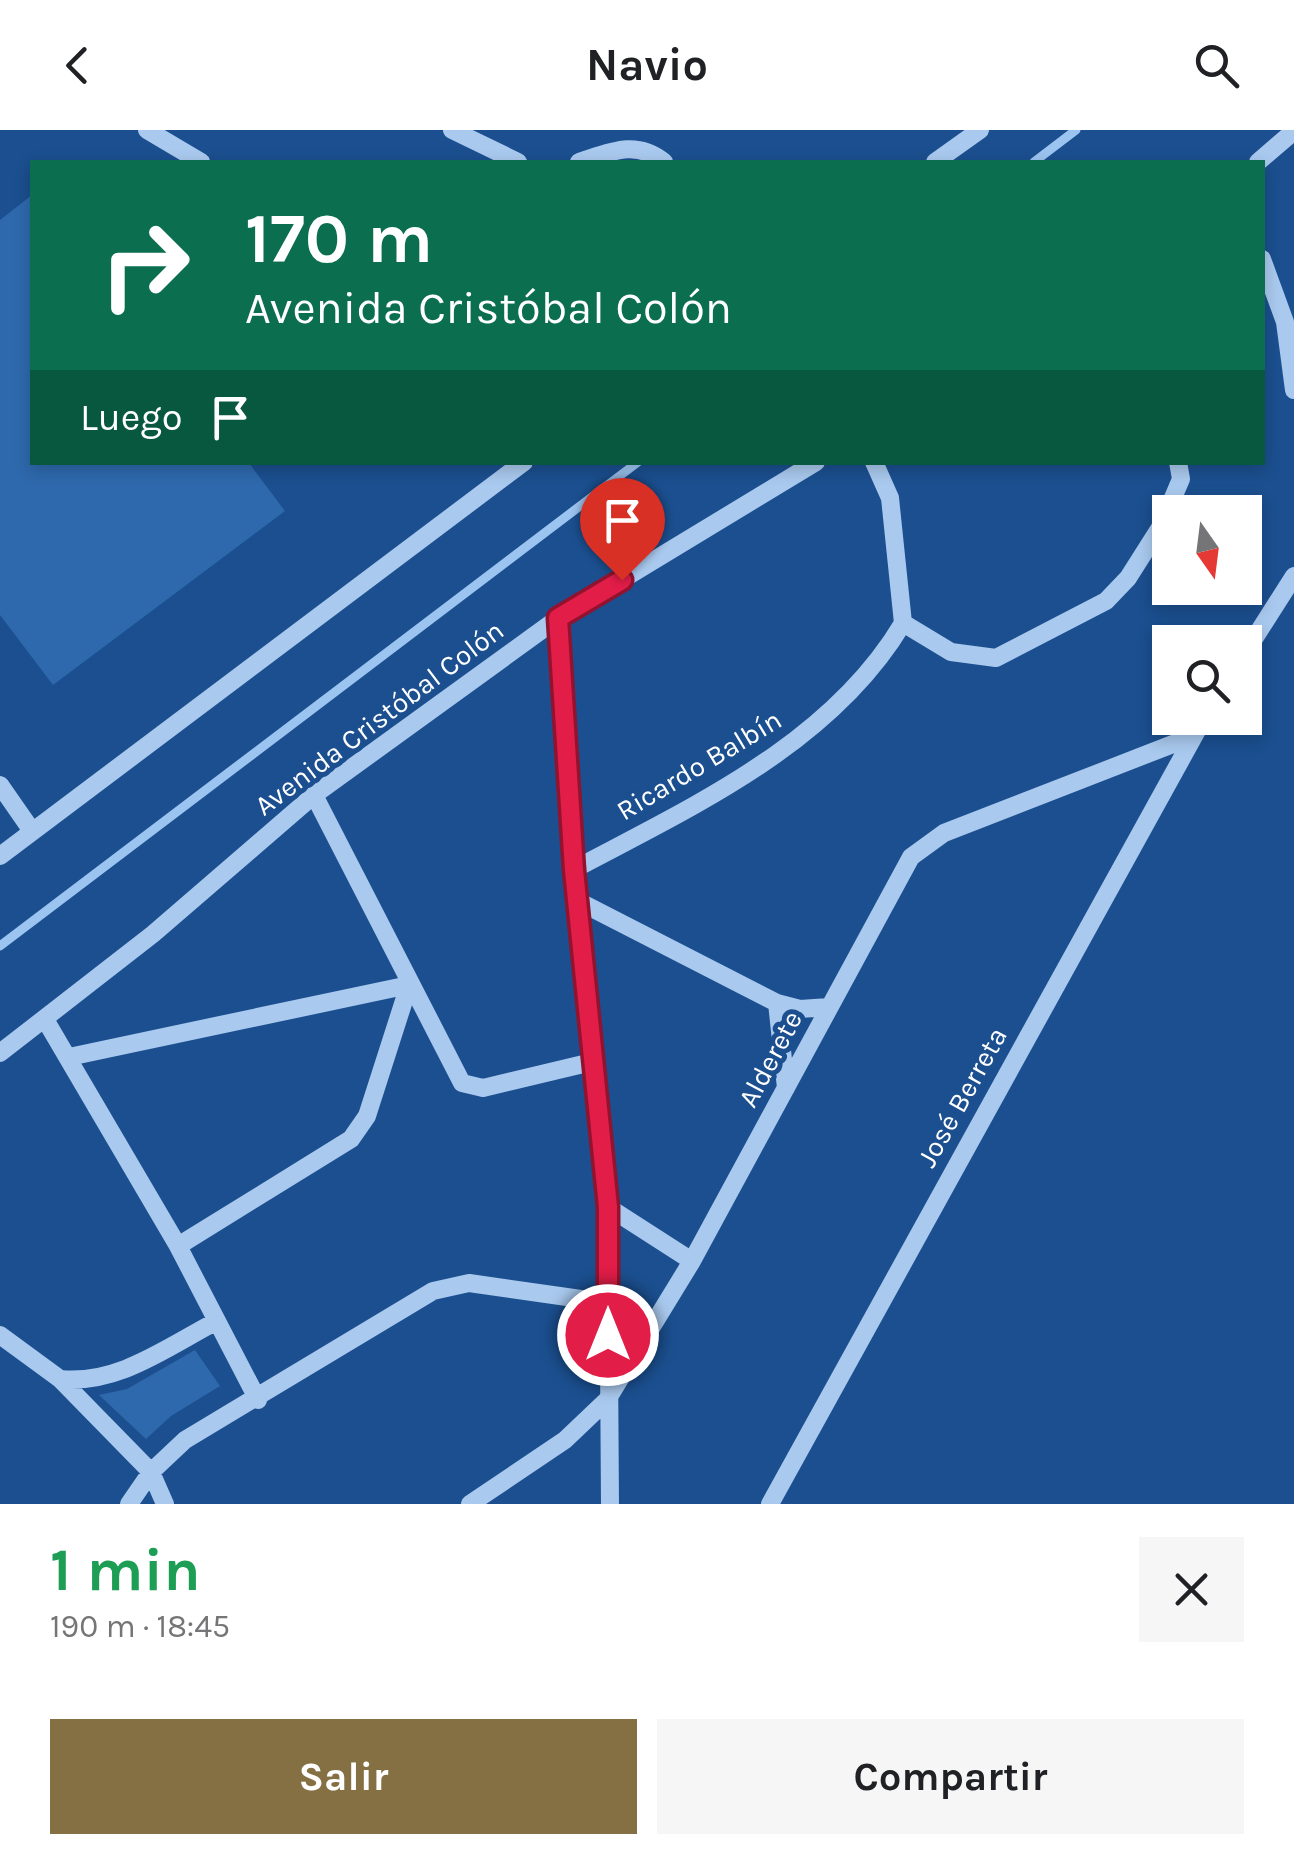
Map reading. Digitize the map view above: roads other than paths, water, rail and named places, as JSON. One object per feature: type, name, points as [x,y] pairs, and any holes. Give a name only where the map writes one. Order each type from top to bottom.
[{"type":"street","points":[[147,130],[198,160]]},
{"type":"street","points":[[452,130],[514,160]]},
{"type":"street","points":[[938,160],[980,130]]},
{"type":"street","points":[[1260,160],[1294,131]]},
{"type":"street","points":[[585,160],[628,146],[661,160]]},
{"type":"street","points":[[1265,268],[1285,322],[1294,390]]},
{"type":"street","points":[[0,856],[520,465]]},
{"type":"street","name":"Avenida Cristóbal Colón","points":[[0,1053],[46,1021],[314,795],[558,618],[811,465]]},
{"type":"street","points":[[875,465],[890,498],[904,623],[951,652],[996,658],[1106,601],[1128,578],[1161,526],[1180,479],[1178,465]]},
{"type":"street","points":[[1262,626],[1294,576]]},
{"type":"street","points":[[558,618],[576,900],[596,1061],[608,1207],[610,1504]]},
{"type":"street","name":"Ricardo Balbín","points":[[574,870],[712,796],[804,734],[884,654],[904,623]]},
{"type":"street","name":"Alderete","points":[[470,1504],[565,1440],[608,1400],[692,1261],[911,857],[944,833],[1191,737]]},
{"type":"street","name":"José Berreta","points":[[770,1504],[1191,737]]},
{"type":"street","points":[[0,785],[32,831]]},
{"type":"street","points":[[314,795],[462,1083],[482,1088],[596,1061]]},
{"type":"street","points":[[576,900],[777,1003],[800,1010],[829,1007]]},
{"type":"street","points":[[68,1057],[409,985]]},
{"type":"street","points":[[178,1246],[351,1139],[366,1116],[409,985]]},
{"type":"street","points":[[777,1003],[786,1091]]},
{"type":"street","points":[[46,1021],[178,1246],[258,1400]]},
{"type":"street","points":[[608,1207],[692,1261]]},
{"type":"street","points":[[129,1504],[152,1472],[185,1440],[258,1400],[433,1290],[469,1282],[609,1303]]},
{"type":"street","points":[[60,1379],[89,1382],[112,1376],[217,1321]]},
{"type":"street","points":[[0,1335],[60,1379],[152,1472],[165,1504]]},
{"type":"waterway","points":[[1037,160],[1076,130]]},
{"type":"waterway","points":[[0,946],[634,465]]}]
